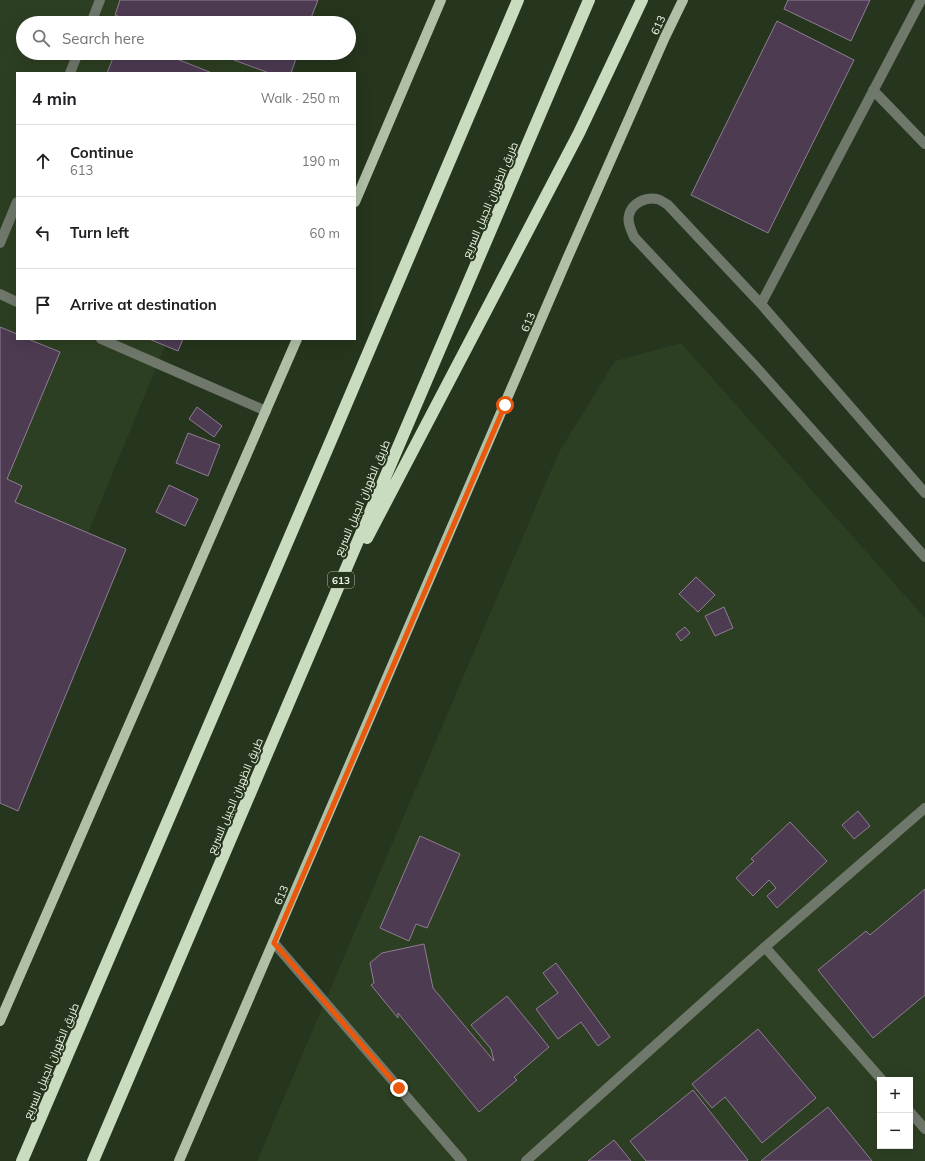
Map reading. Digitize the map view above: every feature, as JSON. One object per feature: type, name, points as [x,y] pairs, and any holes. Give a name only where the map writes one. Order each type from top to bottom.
[{"type":"highway","name":"طريق الظهران الجبيل السريع","points":[[22,1161],[329,446],[518,0]]},
{"type":"highway","name":"طريق الظهران الجبيل السريع","points":[[93,1161],[590,0]]},
{"type":"highway","points":[[325,619],[579,133],[642,0]]},
{"type":"main road","points":[[356,200],[441,0]]},
{"type":"main road","name":"613","points":[[179,1161],[567,260],[683,0]]},
{"type":"main road","points":[[0,1021],[297,340]]},
{"type":"street","points":[[94,16],[100,0]]},
{"type":"street","points":[[761,304],[921,0]]},
{"type":"street","points":[[70,72],[75,60]]},
{"type":"street","points":[[874,90],[925,144]]},
{"type":"street","points":[[925,493],[761,304],[668,205],[658,199],[648,199],[638,202],[632,208],[628,216],[634,237],[756,367],[925,557]]},
{"type":"street","points":[[1,239],[16,204]]},
{"type":"street","points":[[0,294],[16,302]]},
{"type":"street","points":[[103,340],[266,412]]},
{"type":"street","points":[[526,1161],[765,947],[925,808]]},
{"type":"street","points":[[274,943],[462,1161]]},
{"type":"street","points":[[765,947],[879,1077]]},
{"type":"street","points":[[911,1113],[925,1129]]},
{"type":"shaded area","points":[[0,0],[308,0],[301,16],[16,16],[16,60],[283,60],[278,72],[16,72],[16,340],[168,340],[0,746]]},
{"type":"shaded area","points":[[681,343],[925,618],[925,1161],[257,1161],[559,452],[615,361]]},
{"type":"building","points":[[120,0],[318,0],[312,16],[115,15]]},
{"type":"building","points":[[788,0],[870,0],[851,41],[784,9]]},
{"type":"building","points":[[777,21],[854,60],[768,233],[691,195]]},
{"type":"building","points":[[112,60],[180,60],[210,72],[107,72]]},
{"type":"building","points":[[234,60],[296,60],[291,72],[266,72]]},
{"type":"building","points":[[0,327],[16,334],[16,340],[30,340],[60,352],[7,479],[22,486],[15,502],[126,549],[18,811],[0,803]]},
{"type":"building","points":[[151,340],[183,340],[178,351]]},
{"type":"building","points":[[197,407],[222,426],[214,437],[189,419]]},
{"type":"building","points":[[188,433],[220,445],[208,476],[176,463]]},
{"type":"building","points":[[169,485],[198,499],[185,526],[156,512]]},
{"type":"building","points":[[696,577],[715,595],[698,612],[679,594]]},
{"type":"building","points":[[724,607],[733,628],[715,636],[705,616]]},
{"type":"building","points":[[685,627],[690,633],[681,641],[676,634]]},
{"type":"building","points":[[858,811],[870,826],[854,839],[842,825]]},
{"type":"building","points":[[790,822],[827,861],[777,908],[767,896],[776,888],[769,880],[753,896],[736,878],[754,861],[751,859]]},
{"type":"building","points":[[420,836],[460,854],[427,928],[416,924],[409,941],[380,928]]},
{"type":"building","points":[[925,889],[925,995],[873,1038],[818,970],[866,931],[870,935]]},
{"type":"building","points":[[424,944],[433,988],[494,1061],[491,1049],[471,1025],[507,996],[549,1047],[514,1077],[517,1080],[479,1112],[398,1013],[398,1018],[371,985],[374,983],[370,963],[382,953]]},
{"type":"building","points":[[556,963],[610,1037],[598,1046],[581,1022],[558,1039],[536,1009],[558,993],[543,973]]},
{"type":"building","points":[[758,1029],[816,1098],[762,1143],[725,1097],[712,1108],[692,1084]]},
{"type":"building","points":[[693,1090],[748,1160],[747,1161],[646,1161],[630,1141]]},
{"type":"building","points":[[828,1107],[872,1161],[761,1161]]},
{"type":"building","points":[[614,1140],[631,1161],[588,1161]]},
{"type":"route","points":[[399,1088],[274,943],[505,405]]}]
